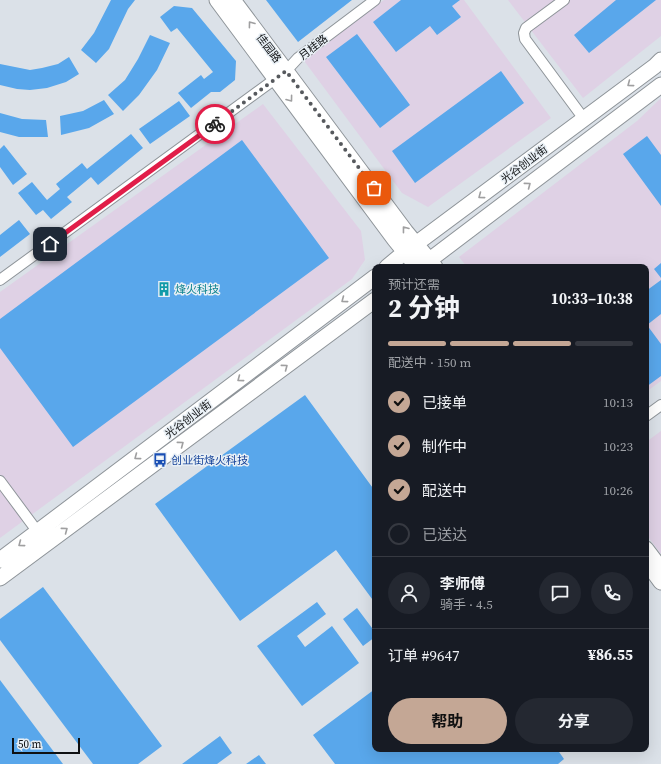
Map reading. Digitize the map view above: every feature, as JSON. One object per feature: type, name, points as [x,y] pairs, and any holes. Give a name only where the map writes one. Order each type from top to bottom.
[{"type":"main road","name":"佳园路","points":[[217,0],[281,75],[411,248],[425,264]]},
{"type":"main road","name":"佳园路","points":[[233,0],[281,75]]},
{"type":"main road","name":"光谷创业街","points":[[391,264],[661,60]]},
{"type":"main road","name":"光谷创业街","points":[[427,264],[661,85]]},
{"type":"main road","name":"光谷创业街","points":[[0,560],[372,279]]},
{"type":"main road","name":"光谷创业街","points":[[0,578],[372,302]]},
{"type":"main road","points":[[649,553],[661,569]]},
{"type":"main road","points":[[649,567],[661,582]]},
{"type":"street","name":"月桂路","points":[[0,280],[281,75],[298,58],[375,0]]},
{"type":"street","points":[[564,0],[526,28],[524,33],[525,39],[584,119]]},
{"type":"street","points":[[649,414],[661,405]]},
{"type":"street","points":[[0,481],[46,545]]},
{"type":"shaded area","points":[[384,0],[464,0],[551,118],[428,207],[402,193],[302,58]]},
{"type":"shaded area","points":[[508,0],[661,0],[661,36],[583,98]]},
{"type":"shaded area","points":[[661,98],[661,381],[649,390],[649,264],[465,264],[459,257],[637,121]]},
{"type":"shaded area","points":[[263,104],[361,231],[365,260],[352,279],[0,538],[0,292]]},
{"type":"shaded area","points":[[661,431],[661,554],[649,538],[649,440]]},
{"type":"building","points":[[111,0],[135,0],[128,9],[109,49],[96,63],[81,50],[94,33]]},
{"type":"building","points":[[266,0],[352,0],[298,42]]},
{"type":"building","points":[[401,0],[460,0],[452,6],[461,17],[437,35],[430,26],[396,52],[373,22]]},
{"type":"building","points":[[616,0],[656,0],[589,53],[574,35]]},
{"type":"building","points":[[174,6],[192,8],[236,61],[235,80],[220,92],[211,92],[191,108],[178,93],[201,75],[204,79],[213,72],[177,28],[171,32],[160,17]]},
{"type":"building","points":[[357,34],[410,105],[380,128],[326,57]]},
{"type":"building","points":[[150,35],[170,43],[157,70],[139,95],[123,111],[108,95],[125,80]]},
{"type":"building","points":[[69,57],[79,74],[66,82],[47,88],[30,90],[0,85],[0,64],[30,70],[58,64]]},
{"type":"building","points":[[501,71],[524,103],[415,183],[392,151]]},
{"type":"building","points":[[104,100],[114,114],[89,128],[61,135],[60,116],[83,111]]},
{"type":"building","points":[[179,101],[190,116],[150,144],[139,129]]},
{"type":"building","points":[[0,113],[22,119],[46,120],[48,137],[19,137],[0,132]]},
{"type":"building","points":[[131,134],[143,148],[98,185],[91,177],[67,197],[72,202],[51,219],[43,210],[36,215],[18,193],[32,182],[47,200],[60,189],[56,184],[82,163],[87,169]]},
{"type":"building","points":[[647,136],[661,155],[661,206],[623,154]]},
{"type":"building","name":"烽火科技","points":[[242,140],[329,258],[73,447],[0,348],[0,319]]},
{"type":"building","points":[[4,145],[27,174],[13,185],[0,167],[0,149]]},
{"type":"building","points":[[19,220],[30,234],[0,257],[0,235]]},
{"type":"building","points":[[661,263],[661,278],[654,269]]},
{"type":"building","points":[[661,280],[661,314],[649,323],[649,289]]},
{"type":"building","points":[[649,328],[661,344],[661,376],[649,385]]},
{"type":"building","points":[[305,395],[372,487],[372,599],[336,550],[240,621],[155,504]]},
{"type":"building","points":[[43,587],[162,746],[138,764],[93,764],[0,640],[0,619]]},
{"type":"building","points":[[317,602],[326,614],[297,636],[305,647],[332,626],[359,663],[302,706],[257,646]]},
{"type":"building","points":[[357,608],[372,628],[372,639],[363,646],[343,619]]},
{"type":"building","points":[[0,680],[63,764],[0,764]]},
{"type":"building","points":[[372,691],[372,752],[559,752],[564,759],[558,764],[335,764],[313,735]]},
{"type":"building","points":[[220,736],[232,753],[217,764],[182,764]]},
{"type":"building","points":[[259,755],[266,764],[246,764]]},
{"type":"way so far","points":[[215,124],[286,71],[374,188]]},
{"type":"place","name":"烽火科技","points":[[164,289]]},
{"type":"place","name":"创业街烽火科技","points":[[160,460]]},
{"type":"route","points":[[50,244],[215,124]]}]
